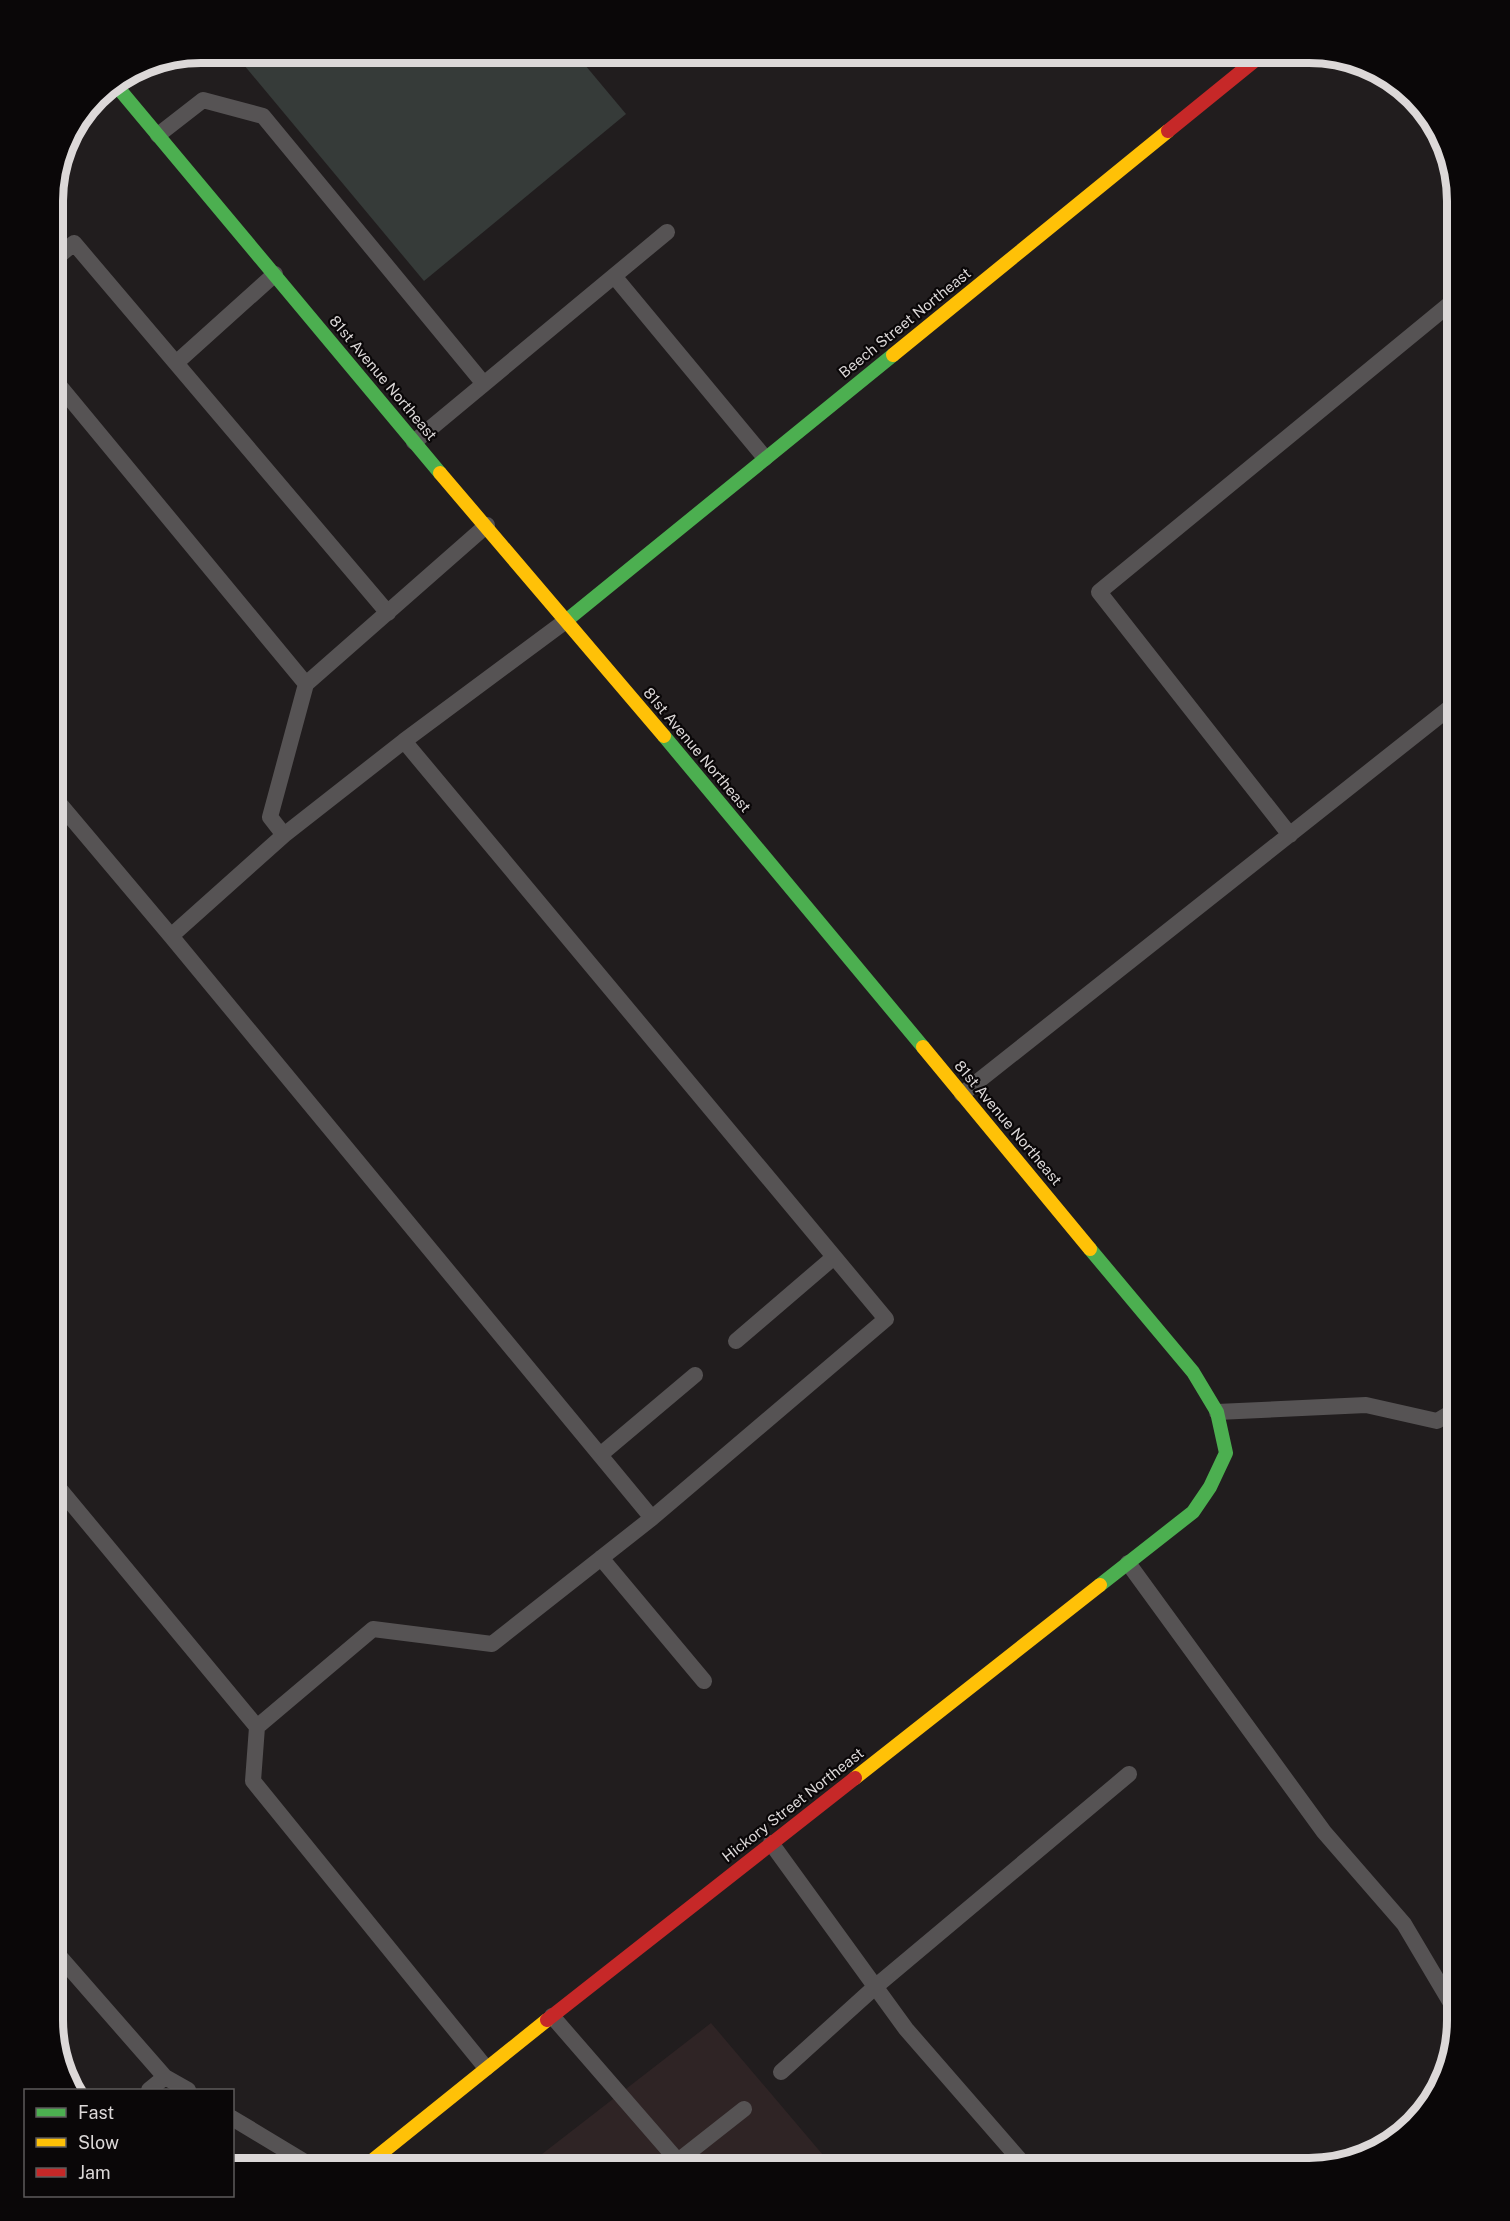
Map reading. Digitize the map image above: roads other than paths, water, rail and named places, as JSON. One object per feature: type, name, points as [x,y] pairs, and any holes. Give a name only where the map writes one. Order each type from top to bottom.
[{"type":"street","name":"Beech Street Northeast","points":[[567,620],[1252,63]]},
{"type":"street","name":"81st Avenue Northeast","points":[[120,90],[414,442],[567,620],[1193,1372],[1217,1412],[1226,1453]]},
{"type":"street","name":"Hickory Street Northeast","points":[[375,2158],[486,2068],[1193,1512],[1210,1487],[1226,1453]]},
{"type":"lane","points":[[158,135],[203,100],[263,116],[484,384]]},
{"type":"lane","points":[[414,442],[667,232]]},
{"type":"lane","points":[[63,252],[74,243],[388,613]]},
{"type":"lane","points":[[176,363],[274,274]]},
{"type":"lane","points":[[614,276],[765,458]]},
{"type":"lane","points":[[1290,835],[1099,592],[1447,307]]},
{"type":"lane","points":[[63,390],[306,684]]},
{"type":"lane","points":[[284,836],[270,817],[306,684],[487,525]]},
{"type":"lane","points":[[171,936],[284,836],[404,741],[567,620]]},
{"type":"lane","points":[[962,1094],[1447,711]]},
{"type":"lane","points":[[257,1727],[373,1629],[492,1644],[652,1518],[886,1320],[404,741]]},
{"type":"lane","points":[[63,808],[652,1518]]},
{"type":"lane","points":[[736,1341],[834,1257]]},
{"type":"lane","points":[[600,1455],[695,1375]]},
{"type":"lane","points":[[1217,1412],[1366,1405],[1437,1421],[1447,1415]]},
{"type":"lane","points":[[63,1493],[257,1727],[253,1781],[486,2068]]},
{"type":"lane","points":[[601,1558],[704,1682]]},
{"type":"lane","points":[[1128,1563],[1324,1832],[1404,1924],[1447,1997]]},
{"type":"lane","points":[[781,2072],[875,1987],[1129,1774]]},
{"type":"lane","points":[[771,1844],[906,2029],[1018,2158]]},
{"type":"lane","points":[[63,1961],[165,2077],[185,2089]]},
{"type":"lane","points":[[552,2016],[670,2158]]},
{"type":"lane","points":[[151,2089],[165,2077]]},
{"type":"lane","points":[[686,2158],[744,2109]]},
{"type":"lane","points":[[234,2119],[298,2158]]}]
